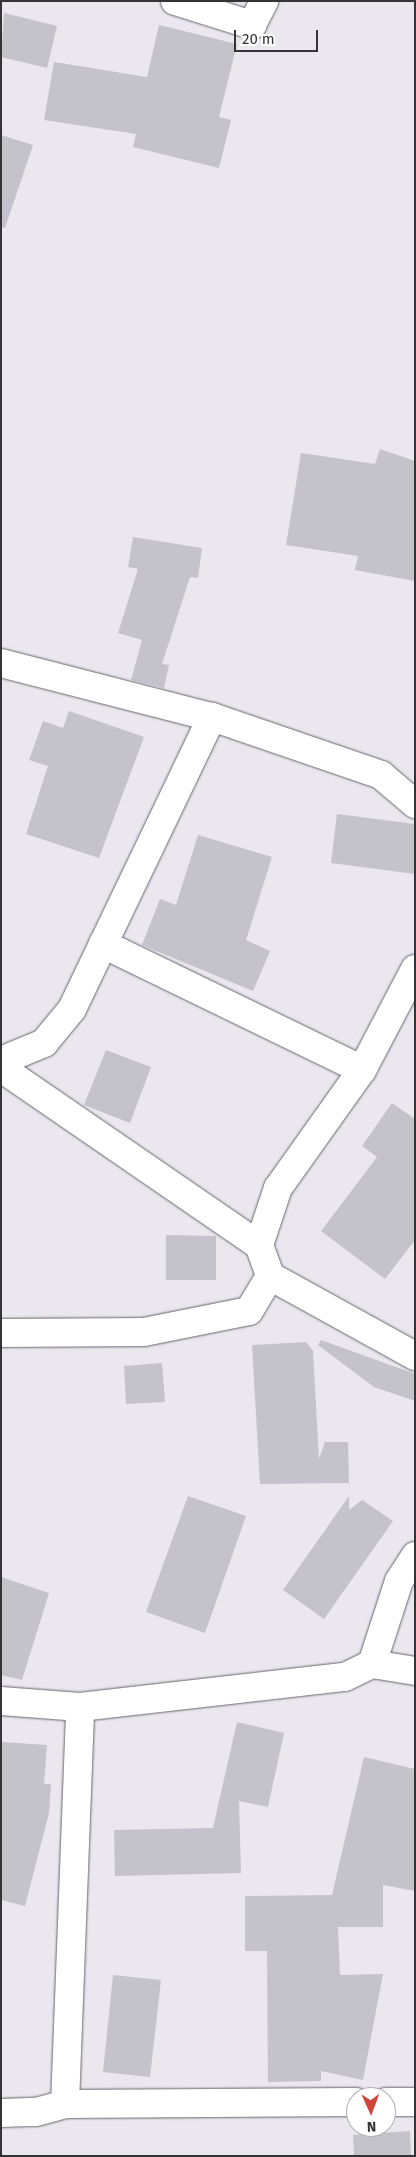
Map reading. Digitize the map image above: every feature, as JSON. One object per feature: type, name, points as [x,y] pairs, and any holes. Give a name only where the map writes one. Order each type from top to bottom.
[{"type":"street","points":[[175,1],[252,24],[264,1]]},
{"type":"street","points":[[1,664],[212,717],[381,775],[415,804]]},
{"type":"street","points":[[1,1061],[44,1043],[72,1009],[212,717]]},
{"type":"street","points":[[103,944],[362,1070]]},
{"type":"street","points":[[259,1245],[278,1188],[362,1070],[415,969]]},
{"type":"street","points":[[1,1068],[259,1245],[270,1276],[415,1356]]},
{"type":"street","points":[[1,1333],[144,1332],[249,1311],[270,1276]]},
{"type":"street","points":[[372,1664],[399,1581],[415,1556]]},
{"type":"street","points":[[1,1702],[80,1707],[345,1677],[372,1664],[415,1671]]},
{"type":"street","points":[[65,2104],[80,1707]]},
{"type":"street","points":[[1,2113],[36,2112],[65,2104],[346,2102]]},
{"type":"street","points":[[396,2102],[415,2102]]},
{"type":"building","points":[[4,13],[57,26],[47,68],[1,57]]},
{"type":"building","points":[[159,25],[237,44],[219,117],[231,120],[219,168],[133,147],[136,134],[44,120],[54,62],[147,77]]},
{"type":"building","points":[[1,135],[33,145],[5,228],[1,227]]},
{"type":"building","points":[[380,449],[415,461],[415,581],[355,570],[358,556],[286,545],[301,453],[375,464]]},
{"type":"building","points":[[133,537],[202,548],[198,578],[190,577],[162,664],[169,665],[164,688],[131,680],[142,640],[118,633],[138,569],[128,567]]},
{"type":"building","points":[[69,711],[144,737],[99,858],[26,834],[48,766],[29,760],[43,721],[63,728]]},
{"type":"building","points":[[337,814],[415,824],[415,874],[331,863]]},
{"type":"building","points":[[198,835],[272,857],[246,940],[270,951],[253,991],[142,945],[160,899],[176,905]]},
{"type":"building","points":[[106,1050],[151,1067],[130,1123],[84,1105]]},
{"type":"building","points":[[392,1103],[415,1119],[415,1240],[385,1279],[321,1231],[377,1157],[362,1146]]},
{"type":"building","points":[[166,1235],[216,1236],[216,1280],[166,1280]]},
{"type":"building","points":[[321,1340],[415,1374],[415,1401],[374,1387],[318,1345]]},
{"type":"building","points":[[306,1342],[313,1351],[319,1459],[325,1442],[348,1442],[349,1483],[260,1484],[252,1345]]},
{"type":"building","points":[[162,1363],[165,1402],[126,1404],[124,1366]]},
{"type":"building","points":[[188,1496],[246,1516],[205,1633],[146,1612]]},
{"type":"building","points":[[349,1496],[349,1510],[362,1500],[393,1521],[324,1619],[283,1590]]},
{"type":"building","points":[[1,1577],[49,1593],[22,1680],[1,1675]]},
{"type":"building","points":[[237,1722],[284,1733],[268,1807],[239,1801],[241,1873],[115,1876],[114,1830],[213,1828]]},
{"type":"building","points":[[1,1742],[47,1745],[44,1784],[51,1784],[49,1813],[25,1906],[1,1900]]},
{"type":"building","points":[[364,1757],[415,1769],[415,1891],[383,1885],[383,1927],[338,1927],[340,1975],[383,1974],[363,2080],[321,2071],[321,2081],[268,2082],[267,1951],[245,1951],[245,1896],[332,1895]]},
{"type":"building","points":[[113,1975],[161,1980],[150,2077],[103,2072]]},
{"type":"building","points":[[410,2131],[411,2156],[354,2156],[353,2137],[396,2137],[396,2132]]}]
